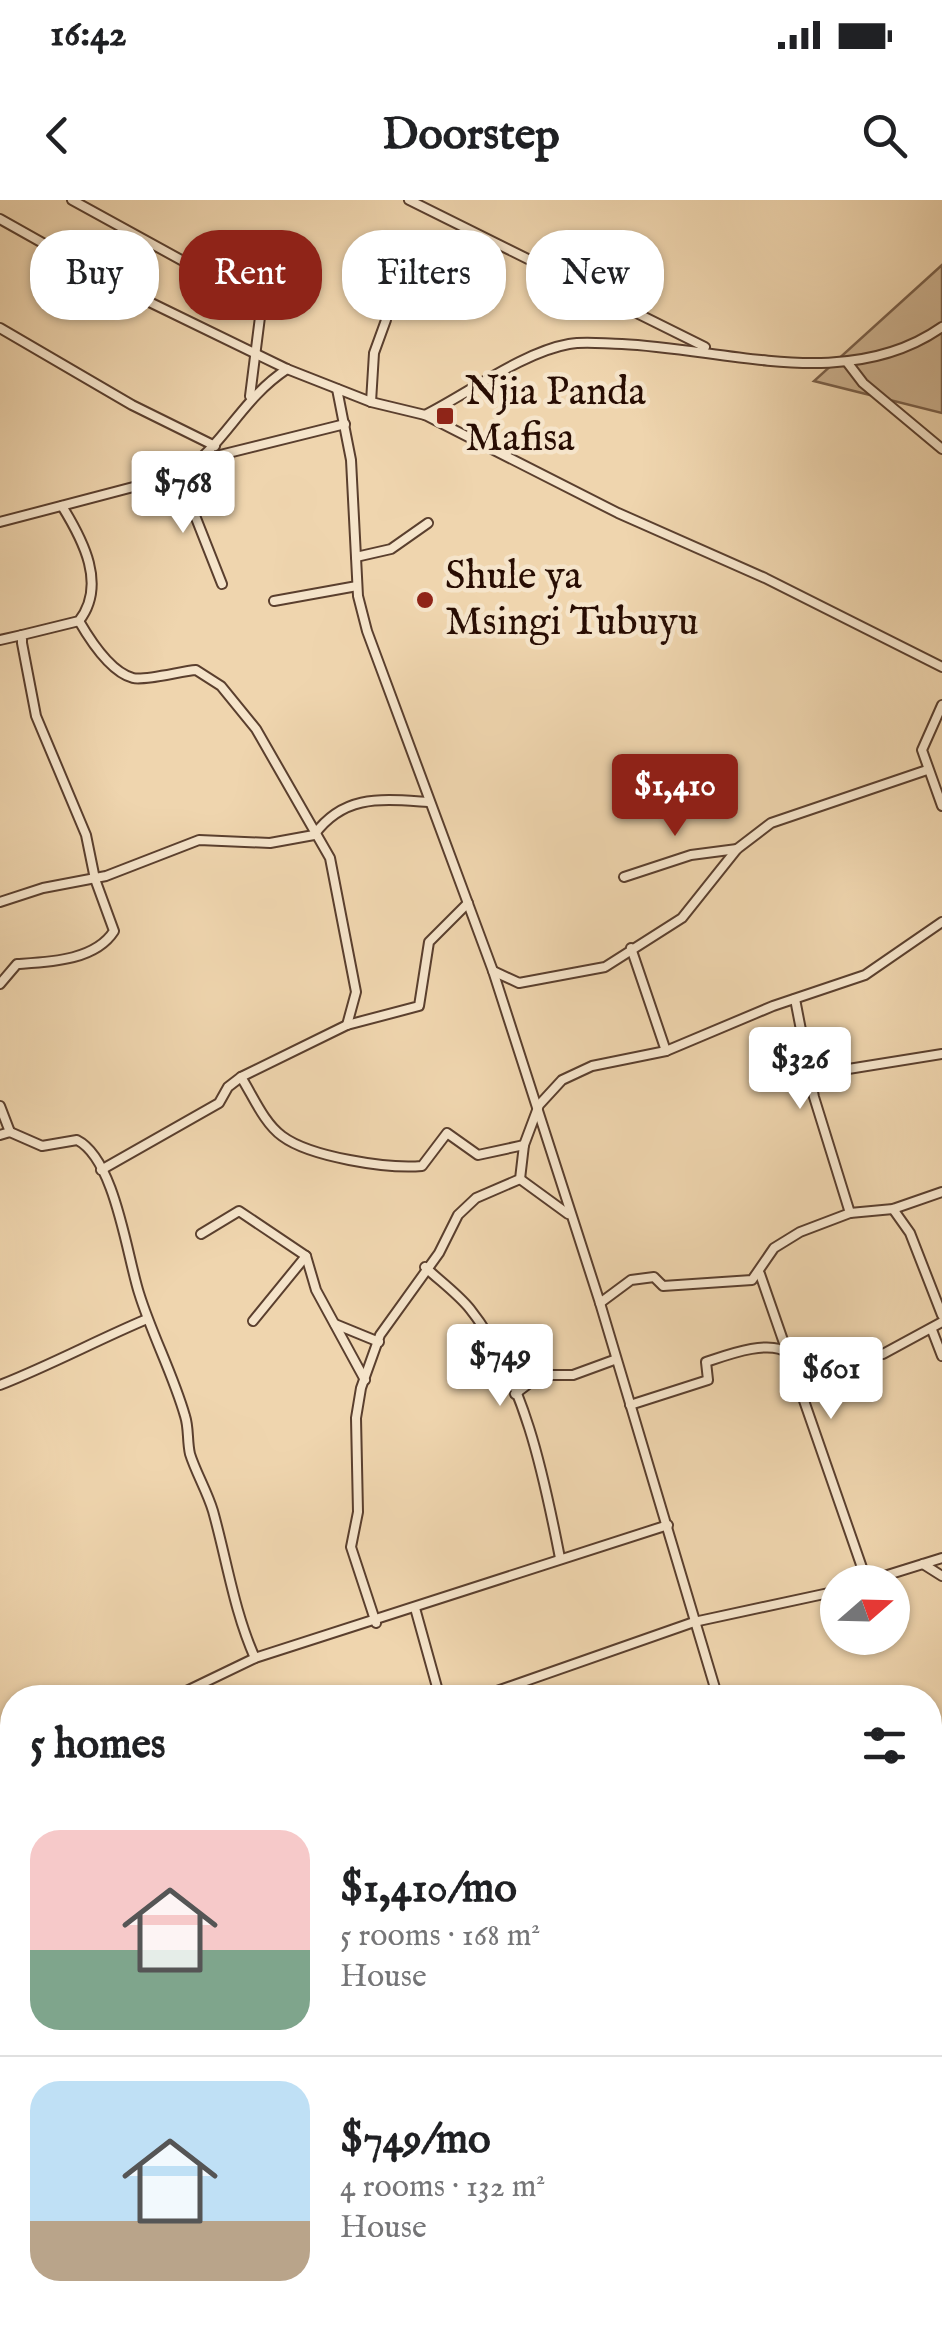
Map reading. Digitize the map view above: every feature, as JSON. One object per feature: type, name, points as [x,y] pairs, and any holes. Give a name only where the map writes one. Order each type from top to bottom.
[{"type":"street","points":[[72,200],[247,294],[260,317],[250,396]]},
{"type":"street","points":[[409,200],[719,352]]},
{"type":"street","points":[[0,219],[138,296],[287,369],[371,402],[425,414],[618,514],[765,578],[942,667]]},
{"type":"street","points":[[371,402],[375,348],[386,320]]},
{"type":"street","points":[[425,414],[565,344],[658,344],[749,359],[847,362],[900,352],[942,327]]},
{"type":"street","points":[[0,328],[132,405],[215,446]]},
{"type":"street","points":[[847,362],[863,383],[942,449]]},
{"type":"street","points":[[204,459],[250,396],[287,369]]},
{"type":"street","points":[[338,389],[357,586],[378,664],[493,971],[600,1303],[714,1685]]},
{"type":"street","points":[[0,522],[178,475],[204,459],[344,424]]},
{"type":"street","points":[[178,475],[222,584]]},
{"type":"street","points":[[0,640],[36,628],[79,621],[91,602],[92,575],[82,543],[62,506]]},
{"type":"street","points":[[356,556],[391,550],[428,523]]},
{"type":"street","points":[[274,601],[357,586]]},
{"type":"street","points":[[79,621],[102,653],[134,679],[193,669],[222,686],[261,736],[330,858],[356,992],[347,1026]]},
{"type":"street","points":[[0,984],[17,964],[75,957],[110,937],[111,919],[95,879],[86,835],[32,702],[22,634]]},
{"type":"street","points":[[942,705],[922,744],[942,806]]},
{"type":"street","points":[[493,971],[522,982],[605,967],[690,911],[737,849],[770,823],[928,770]]},
{"type":"street","points":[[0,902],[54,885],[95,879],[205,839],[267,844],[314,835],[330,814],[343,807],[385,799],[428,802]]},
{"type":"street","points":[[624,877],[691,854],[737,849]]},
{"type":"street","points":[[101,1170],[219,1103],[228,1086],[241,1078],[347,1026],[420,1005],[420,974],[429,942],[468,903]]},
{"type":"street","points":[[520,1179],[524,1145],[536,1112],[553,1087],[582,1070],[666,1051],[874,971],[942,922]]},
{"type":"street","points":[[631,948],[666,1051]]},
{"type":"street","points":[[794,1000],[850,1213]]},
{"type":"street","points":[[811,1075],[942,1054]]},
{"type":"street","points":[[241,1078],[282,1136],[379,1165],[422,1166],[447,1132],[478,1156],[524,1145]]},
{"type":"street","points":[[0,1106],[5,1134],[42,1146],[80,1141],[92,1151],[101,1170],[129,1243],[132,1272],[147,1319],[186,1417],[190,1454],[213,1512],[236,1608],[255,1658]]},
{"type":"street","points":[[520,1179],[570,1216]]},
{"type":"street","points":[[376,1623],[351,1547],[359,1498],[357,1404],[379,1342],[424,1267],[439,1252],[458,1215],[476,1198],[520,1179]]},
{"type":"street","points":[[600,1303],[638,1276],[654,1277],[662,1286],[747,1282],[760,1274],[768,1254],[782,1241],[850,1213],[893,1209],[942,1192]]},
{"type":"street","points":[[884,1354],[920,1331],[932,1330],[942,1318],[910,1233],[893,1209]]},
{"type":"street","points":[[201,1234],[238,1211],[306,1256],[314,1286],[365,1380]]},
{"type":"street","points":[[253,1322],[306,1256]]},
{"type":"street","points":[[424,1267],[469,1308],[500,1358],[550,1507],[560,1558]]},
{"type":"street","points":[[760,1274],[860,1565]]},
{"type":"street","points":[[0,1385],[65,1360],[93,1342],[147,1319]]},
{"type":"street","points":[[335,1324],[379,1342]]},
{"type":"street","points":[[932,1330],[942,1356]]},
{"type":"street","points":[[630,1406],[708,1380],[706,1362],[773,1348],[788,1354]]},
{"type":"street","points":[[515,1394],[540,1376],[573,1375],[614,1360]]},
{"type":"street","points":[[199,1685],[255,1658],[376,1623],[505,1581],[560,1558],[668,1525]]},
{"type":"street","points":[[910,1568],[942,1558]]},
{"type":"street","points":[[924,1564],[942,1576]]},
{"type":"street","points":[[522,1685],[694,1622],[820,1595]]},
{"type":"street","points":[[415,1608],[436,1685]]},
{"type":"shaded area","points":[[942,265],[942,413],[814,381]]},
{"type":"place","name":"Njia Panda Mafisa","points":[[445,416]]},
{"type":"place","name":"Shule ya Msingi Tubuyu","points":[[425,600]]}]
